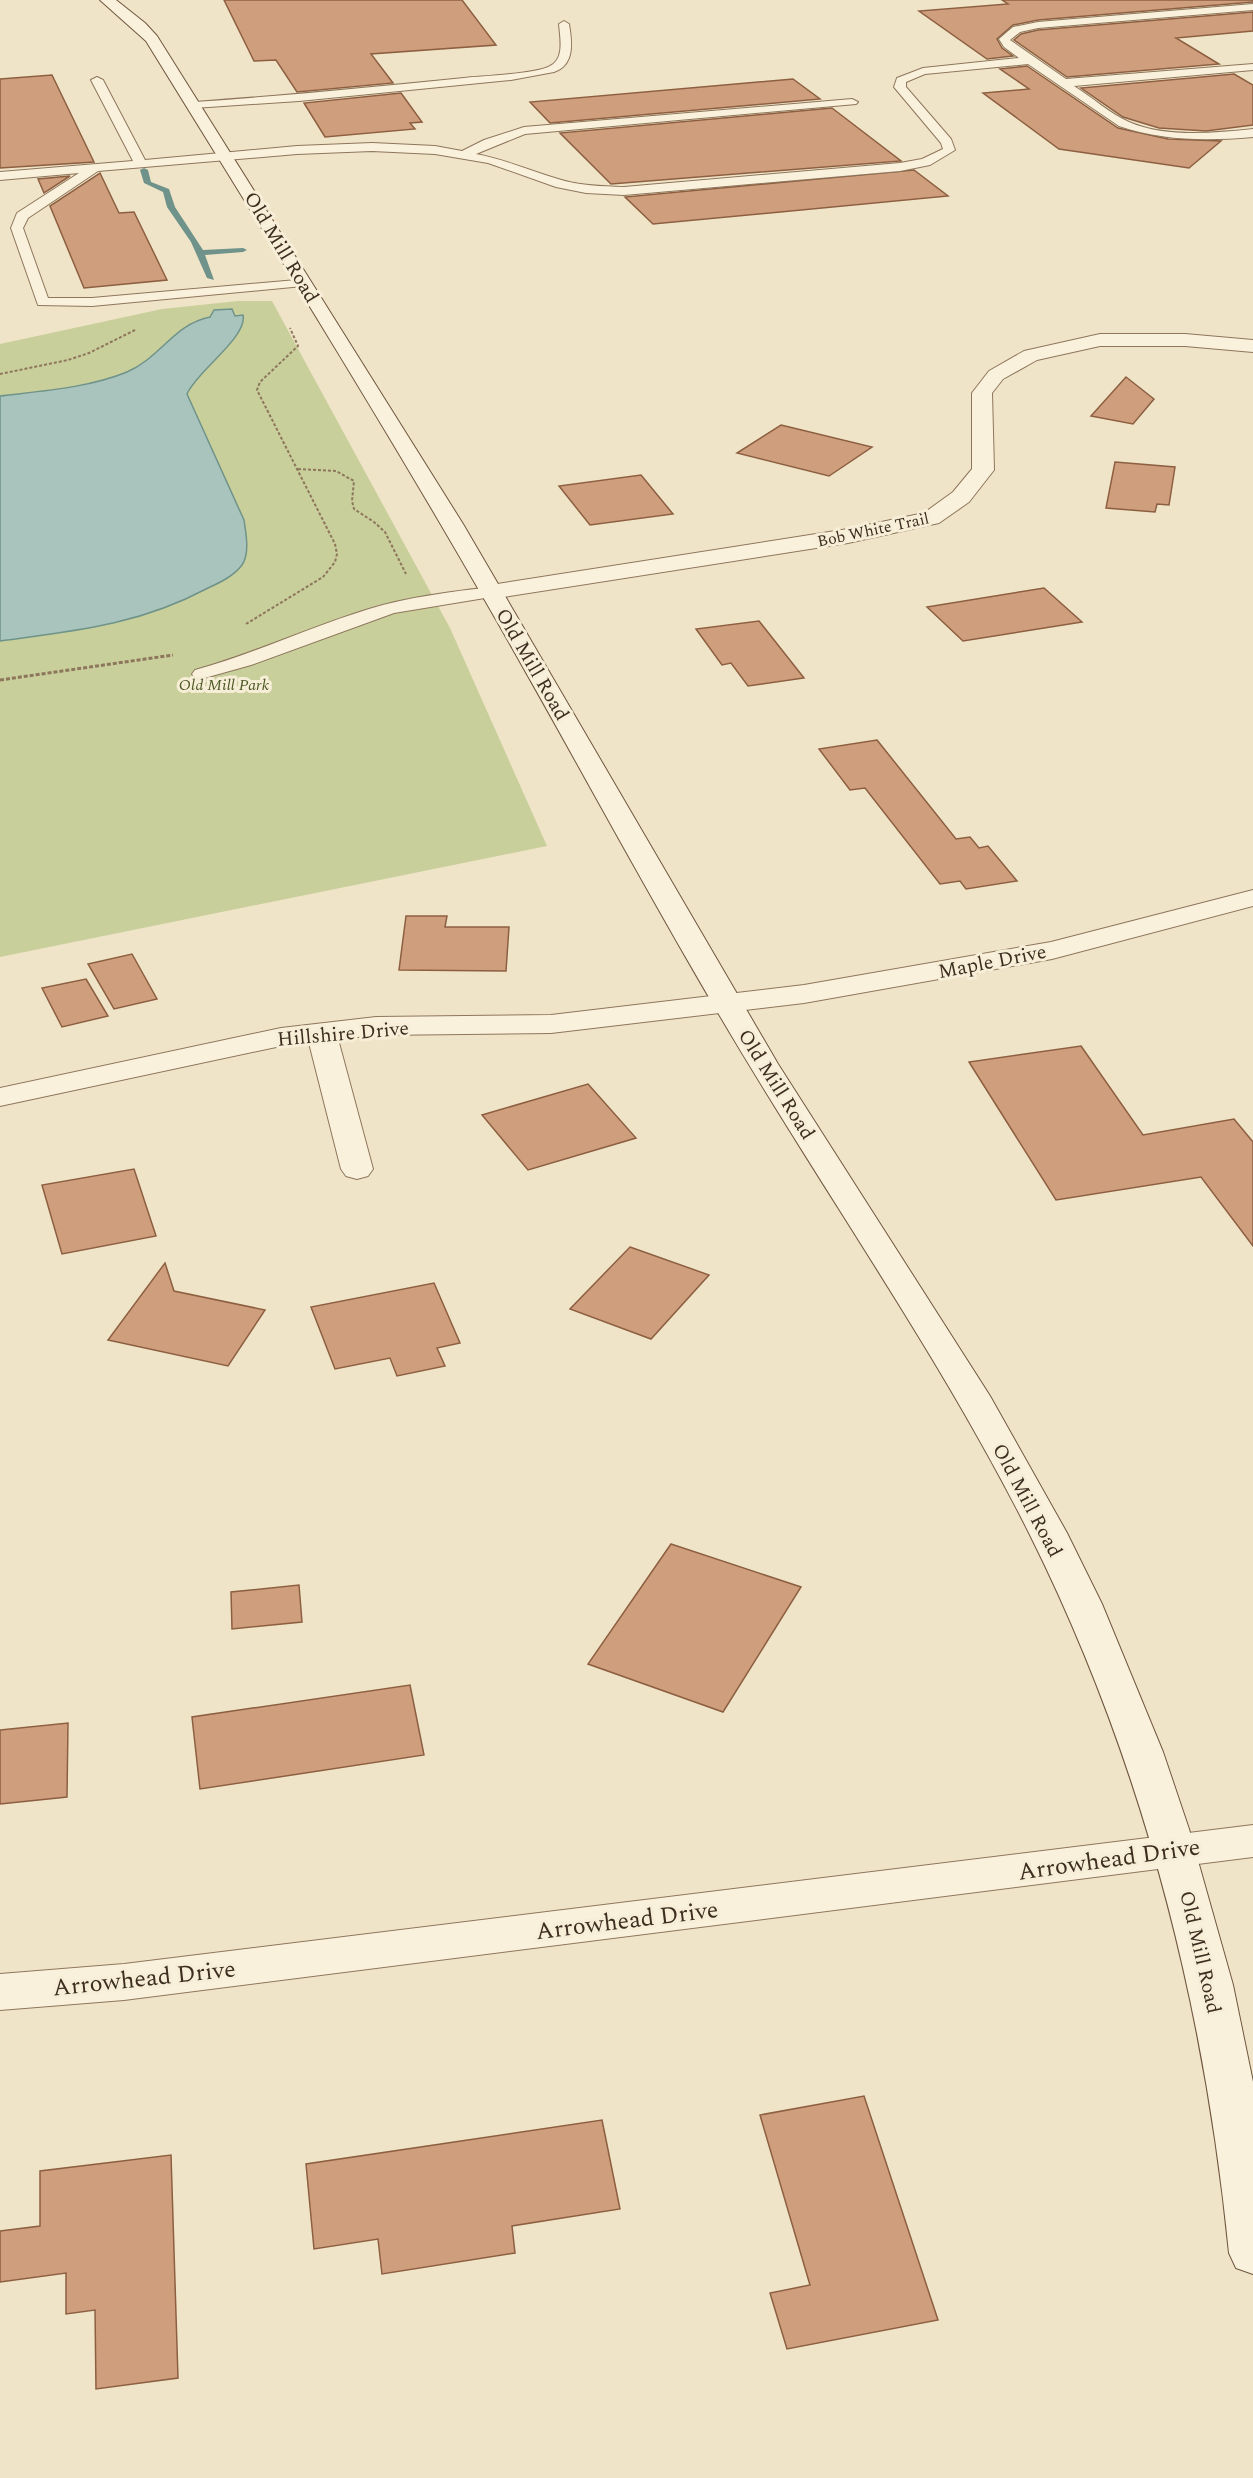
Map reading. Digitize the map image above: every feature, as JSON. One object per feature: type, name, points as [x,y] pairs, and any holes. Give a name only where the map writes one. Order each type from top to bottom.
[{"type":"street","name":"Old Mill Road","points":[[107,0],[140,26],[152,39],[226,156],[491,592],[726,1002],[951,1364],[1047,1531],[1090,1621],[1176,1851],[1196,1925],[1219,2028],[1239,2136],[1253,2253]]},
{"type":"street","name":"Bob White Trail","points":[[491,592],[848,536],[931,518],[961,497],[983,470],[982,393],[996,375],[1031,355],[1100,340],[1185,340],[1253,346]]},
{"type":"street","name":"Maple Drive","points":[[726,1002],[804,994],[1052,950],[1253,898]]},
{"type":"street","name":"Hillshire Drive","points":[[0,1097],[281,1037],[376,1026],[551,1024],[726,1002]]},
{"type":"street","points":[[321,1032],[357,1169]]},
{"type":"street","name":"Arrowhead Drive","points":[[0,1992],[136,1981],[1253,1840]]},
{"type":"lane","points":[[1253,7],[1038,25],[1017,29],[1004,39],[1008,45],[1123,124],[1139,130],[1182,137],[1253,133]]},
{"type":"lane","points":[[194,105],[299,99],[511,77],[554,69],[564,59],[566,41],[564,24]]},
{"type":"lane","points":[[0,176],[318,148],[372,147],[435,150],[490,159],[556,183],[586,189],[624,191],[900,166],[927,162],[949,150],[947,142],[900,87],[901,80],[923,71],[1031,60]]},
{"type":"lane","points":[[1064,83],[1253,67]]},
{"type":"lane","points":[[97,80],[141,164]]},
{"type":"lane","points":[[464,155],[488,143],[524,131],[852,102]]},
{"type":"lane","points":[[94,168],[22,216],[17,228],[43,302],[92,303],[303,282]]},
{"type":"lane","points":[[201,674],[242,663],[376,613],[425,601],[491,592]]},
{"type":"path","points":[[239,627],[307,589],[328,573],[336,561],[335,544],[257,390],[260,382],[298,346],[288,325]]},
{"type":"path","points":[[0,374],[31,369],[89,353],[140,327]]},
{"type":"path","points":[[298,469],[322,468],[351,477],[354,482],[352,501],[354,509],[370,518],[385,532],[399,566],[420,588],[425,601]]},
{"type":"path","points":[[0,680],[183,652]]},
{"type":"green space","name":"Old Mill Park","points":[[238,301],[272,301],[450,628],[547,846],[0,957],[0,344],[162,309]]},
{"type":"water","points":[[232,309],[235,316],[243,315],[238,333],[192,385],[187,394],[244,520],[247,549],[242,565],[235,573],[182,600],[132,618],[81,630],[0,641],[0,396],[96,382],[127,372],[139,366],[186,327],[210,317],[214,310]]},
{"type":"building","points":[[224,0],[462,0],[496,45],[371,54],[393,83],[297,92],[276,60],[254,61]]},
{"type":"building","points":[[1002,0],[1253,0],[1253,2],[1038,20],[1013,25],[997,39],[1002,48],[1013,56],[987,59],[919,11],[1008,4]]},
{"type":"building","points":[[1253,12],[1253,31],[1176,38],[1219,64],[1067,77],[1014,40],[1021,34],[1038,30]]},
{"type":"building","points":[[1027,66],[1118,128],[1168,139],[1221,141],[1189,168],[1059,149],[983,93],[1029,89],[1000,69]]},
{"type":"building","points":[[1234,74],[1253,85],[1253,125],[1206,131],[1159,128],[1123,117],[1081,88]]},
{"type":"building","points":[[52,75],[94,162],[0,168],[0,79]]},
{"type":"building","points":[[793,79],[820,99],[550,123],[530,102]]},
{"type":"building","points":[[401,93],[422,122],[410,123],[415,129],[325,137],[304,103]]},
{"type":"building","points":[[832,108],[901,161],[611,184],[560,133]]},
{"type":"building","points":[[914,170],[948,196],[653,224],[625,197]]},
{"type":"building","points":[[100,173],[119,213],[134,212],[167,280],[84,288],[50,206]]},
{"type":"building","points":[[70,176],[44,193],[38,179]]},
{"type":"building","points":[[1126,377],[1154,399],[1133,424],[1091,416]]},
{"type":"building","points":[[781,425],[872,447],[829,476],[737,453]]},
{"type":"building","points":[[1115,462],[1175,467],[1169,505],[1157,504],[1155,512],[1106,508]]},
{"type":"building","points":[[641,475],[673,514],[590,525],[559,486]]},
{"type":"building","points":[[1044,588],[1082,622],[963,641],[927,607]]},
{"type":"building","points":[[759,621],[804,678],[748,686],[731,663],[722,665],[696,629]]},
{"type":"building","points":[[877,740],[956,839],[970,837],[979,848],[988,846],[1017,881],[966,889],[960,881],[940,884],[865,788],[850,790],[819,749]]},
{"type":"building","points":[[406,916],[447,916],[445,927],[509,927],[506,971],[399,970]]},
{"type":"building","points":[[132,954],[157,999],[114,1009],[88,964]]},
{"type":"building","points":[[86,979],[108,1016],[62,1027],[42,988]]},
{"type":"building","points":[[1081,1046],[1143,1135],[1234,1119],[1253,1142],[1253,1246],[1201,1177],[1056,1200],[969,1062]]},
{"type":"building","points":[[588,1084],[636,1138],[528,1170],[482,1115]]},
{"type":"building","points":[[134,1169],[156,1236],[62,1254],[42,1185]]},
{"type":"building","points":[[630,1247],[709,1275],[651,1339],[570,1309]]},
{"type":"building","points":[[165,1263],[174,1291],[265,1310],[228,1366],[108,1340]]},
{"type":"building","points":[[434,1283],[460,1343],[437,1348],[445,1366],[397,1376],[390,1358],[335,1369],[311,1307]]},
{"type":"building","points":[[671,1544],[801,1587],[723,1712],[588,1664]]},
{"type":"building","points":[[299,1585],[302,1622],[232,1629],[231,1592]]},
{"type":"building","points":[[410,1685],[424,1755],[200,1789],[192,1717]]},
{"type":"building","points":[[68,1723],[67,1797],[0,1804],[0,1730]]},
{"type":"building","points":[[864,2096],[938,2320],[787,2349],[770,2293],[810,2285],[760,2115]]},
{"type":"building","points":[[602,2120],[620,2209],[512,2226],[515,2253],[382,2274],[378,2239],[314,2249],[306,2164]]},
{"type":"building","points":[[171,2155],[178,2378],[96,2389],[95,2310],[66,2314],[66,2273],[0,2282],[0,2231],[40,2226],[40,2171]]},
{"type":"waterway","points":[[144,170],[148,183],[166,191],[171,207],[195,242],[211,278]]},
{"type":"waterway","points":[[200,253],[243,250]]}]
